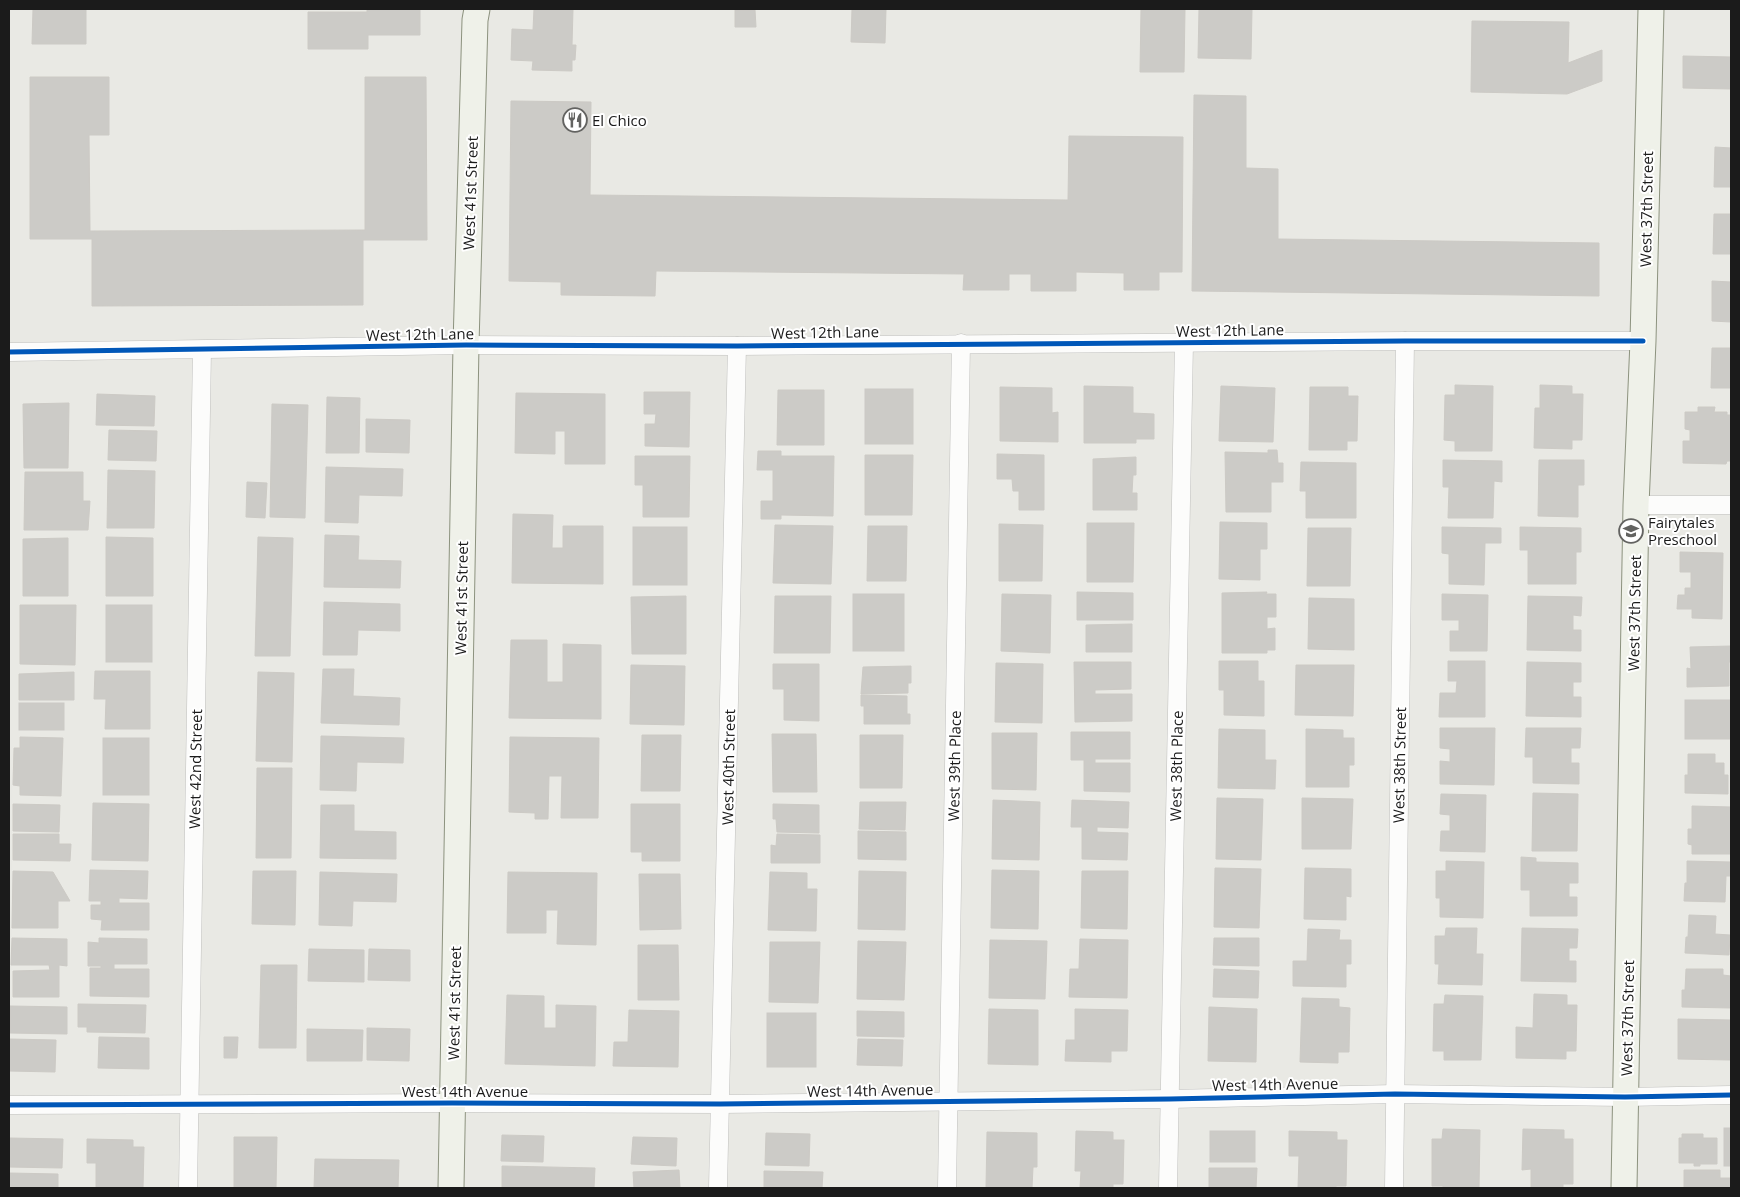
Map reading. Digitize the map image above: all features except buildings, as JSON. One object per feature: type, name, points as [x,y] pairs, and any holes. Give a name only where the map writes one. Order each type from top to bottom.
[{"type":"street","name":"West 41st Street","points":[[451,1188],[466,346],[475,20],[477,9]]},
{"type":"street","name":"West 37th Street","points":[[1624,1188],[1636,505],[1651,9]]},
{"type":"street","name":"West 38th Street","points":[[1394,1188],[1405,341]]},
{"type":"street","name":"West 12th Lane","points":[[9,352],[466,346],[1642,341]]},
{"type":"street","name":"West 39th Place","points":[[947,1188],[961,343]]},
{"type":"street","name":"West 38th Place","points":[[1168,1188],[1184,343]]},
{"type":"street","name":"West 40th Street","points":[[718,1188],[737,346]]},
{"type":"street","name":"West 42nd Street","points":[[188,1188],[202,350]]},
{"type":"street","points":[[1636,505],[1731,505]]},
{"type":"street","name":"West 14th Avenue","points":[[9,1106],[452,1103],[720,1104],[1170,1099],[1395,1094],[1625,1097],[1731,1095]]},
{"type":"cycle path","points":[[9,352],[466,345],[737,346],[1643,341]]},
{"type":"cycle path","points":[[9,1105],[720,1104],[1170,1099],[1395,1094],[1625,1097],[1731,1095]]},
{"type":"place","name":"El Chico","points":[[575,120]]},
{"type":"place","name":"Fairytales Preschool","points":[[1631,531]]}]
